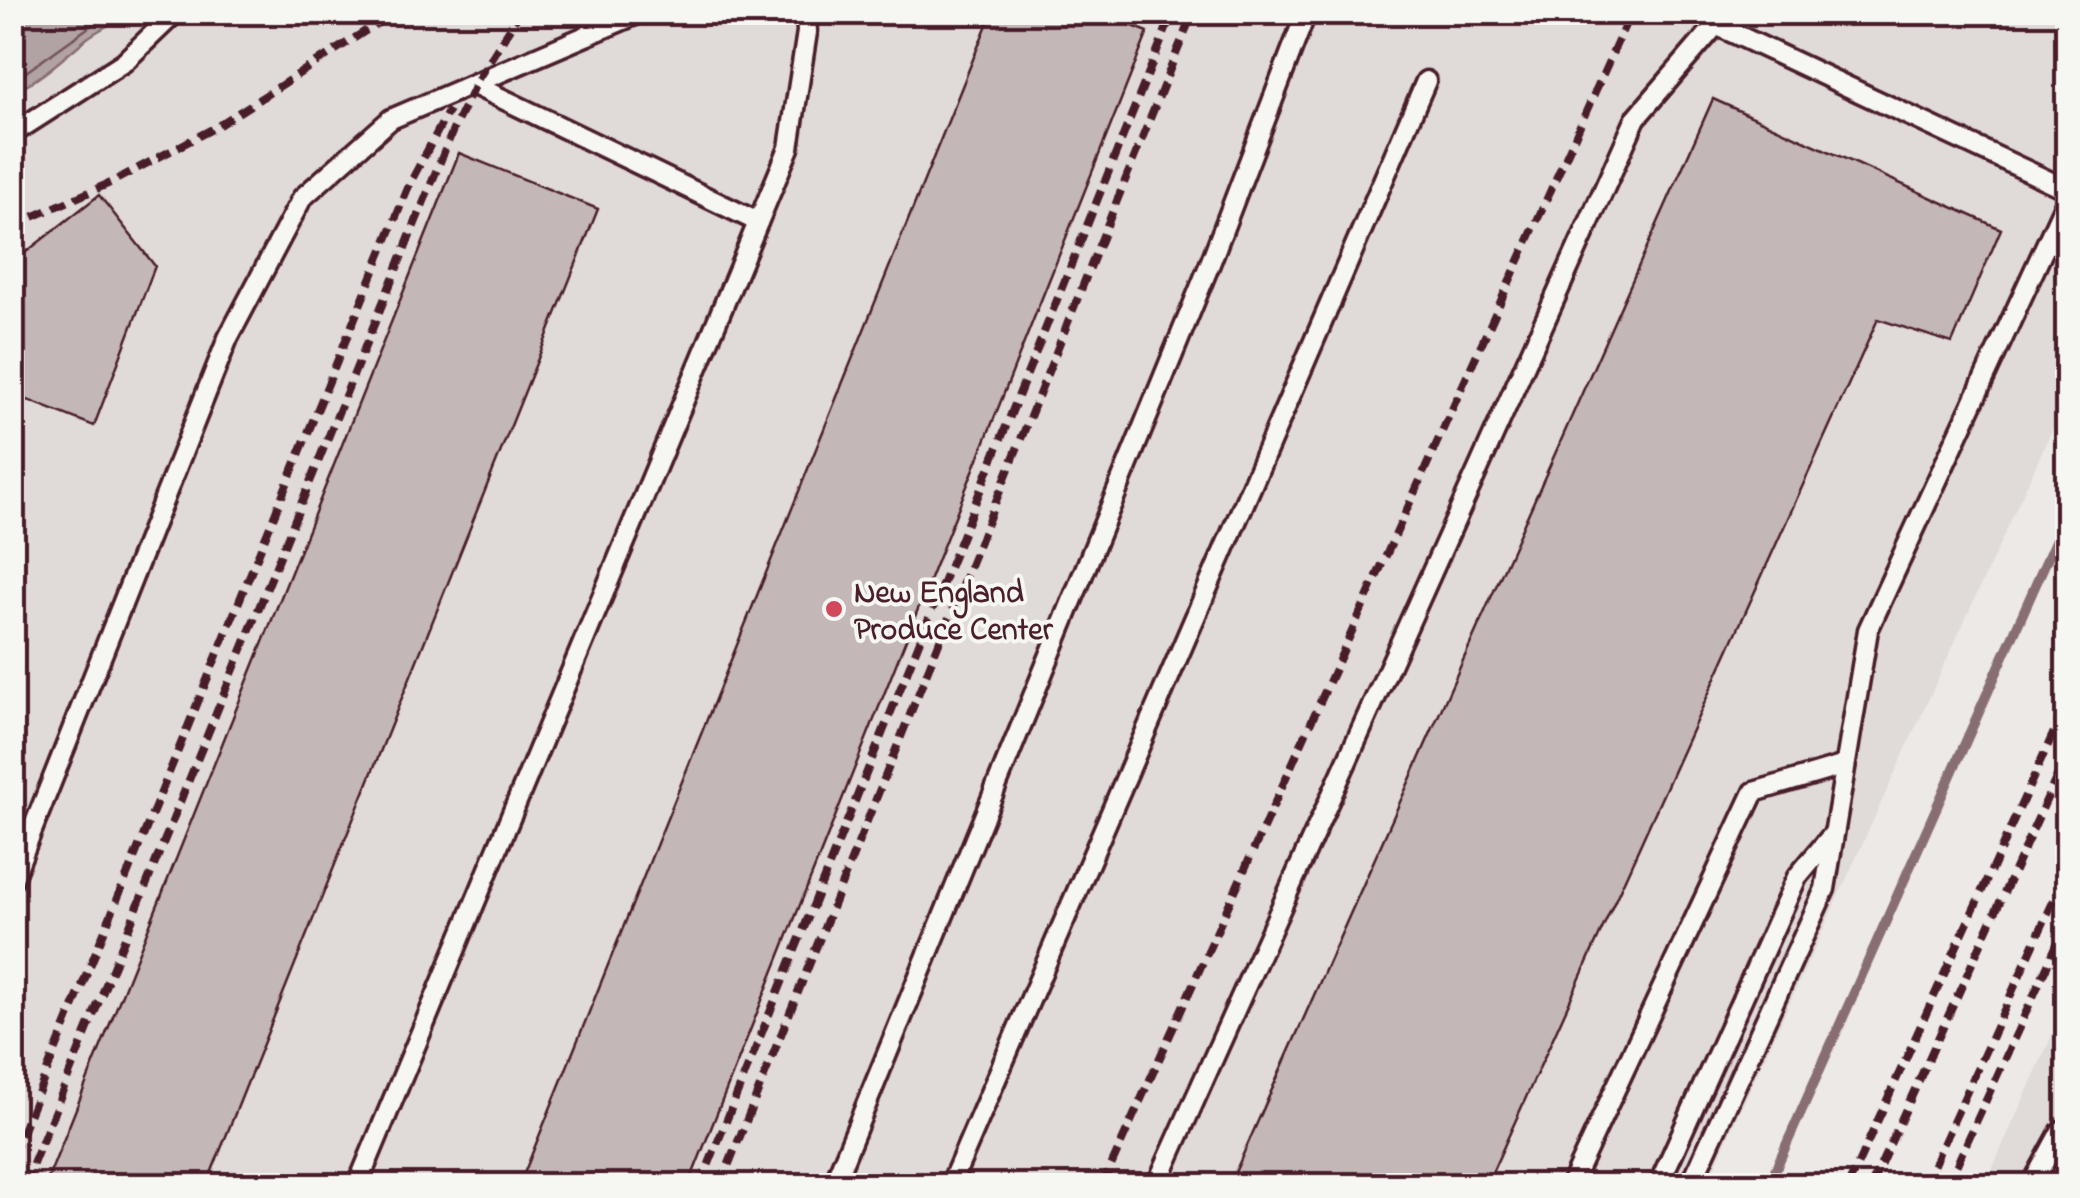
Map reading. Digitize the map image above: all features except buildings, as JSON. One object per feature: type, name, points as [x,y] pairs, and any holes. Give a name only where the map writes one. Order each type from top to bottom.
[{"type":"lane","points":[[12,134],[124,62],[176,12]]},
{"type":"lane","points":[[12,881],[228,338],[302,198],[391,118],[642,12]]},
{"type":"lane","points":[[357,1186],[789,148],[807,32],[806,12]]},
{"type":"lane","points":[[833,1186],[1211,261],[1303,20],[1302,12]]},
{"type":"lane","points":[[1156,1186],[1636,118],[1716,25],[2068,194],[1868,630],[1825,889],[1690,1186]]},
{"type":"lane","points":[[950,1186],[1426,81]]},
{"type":"lane","points":[[474,86],[758,222]]},
{"type":"lane","points":[[1570,1186],[1754,792],[1846,765]]},
{"type":"lane","points":[[1658,1186],[1797,878],[1833,834]]},
{"type":"lane","points":[[2031,1186],[2068,1127]]},
{"type":"shaded area","points":[[12,13],[2067,13],[2067,397],[1706,1185],[13,1185]]},
{"type":"shaded area","points":[[2067,1002],[2067,1185],[1985,1185]]},
{"type":"water","points":[[12,13],[128,13],[91,35],[13,93]]},
{"type":"waterway","points":[[1768,1186],[2068,512]]},
{"type":"railway","points":[[12,226],[110,183],[216,127],[395,12]]},
{"type":"railway","points":[[24,1186],[453,130],[478,79],[520,12]]},
{"type":"railway","points":[[700,1186],[1173,12]]},
{"type":"railway","points":[[720,1186],[1193,12]]},
{"type":"railway","points":[[1102,1186],[1631,12]]},
{"type":"railway","points":[[12,1157],[410,183],[449,110]]},
{"type":"railway","points":[[1848,1186],[2068,701]]},
{"type":"railway","points":[[1871,1186],[2068,752]]},
{"type":"railway","points":[[1924,1186],[2068,869]]},
{"type":"railway","points":[[1947,1186],[2068,920]]},
{"type":"place","name":"New England Produce Center","points":[[834,609]]}]
